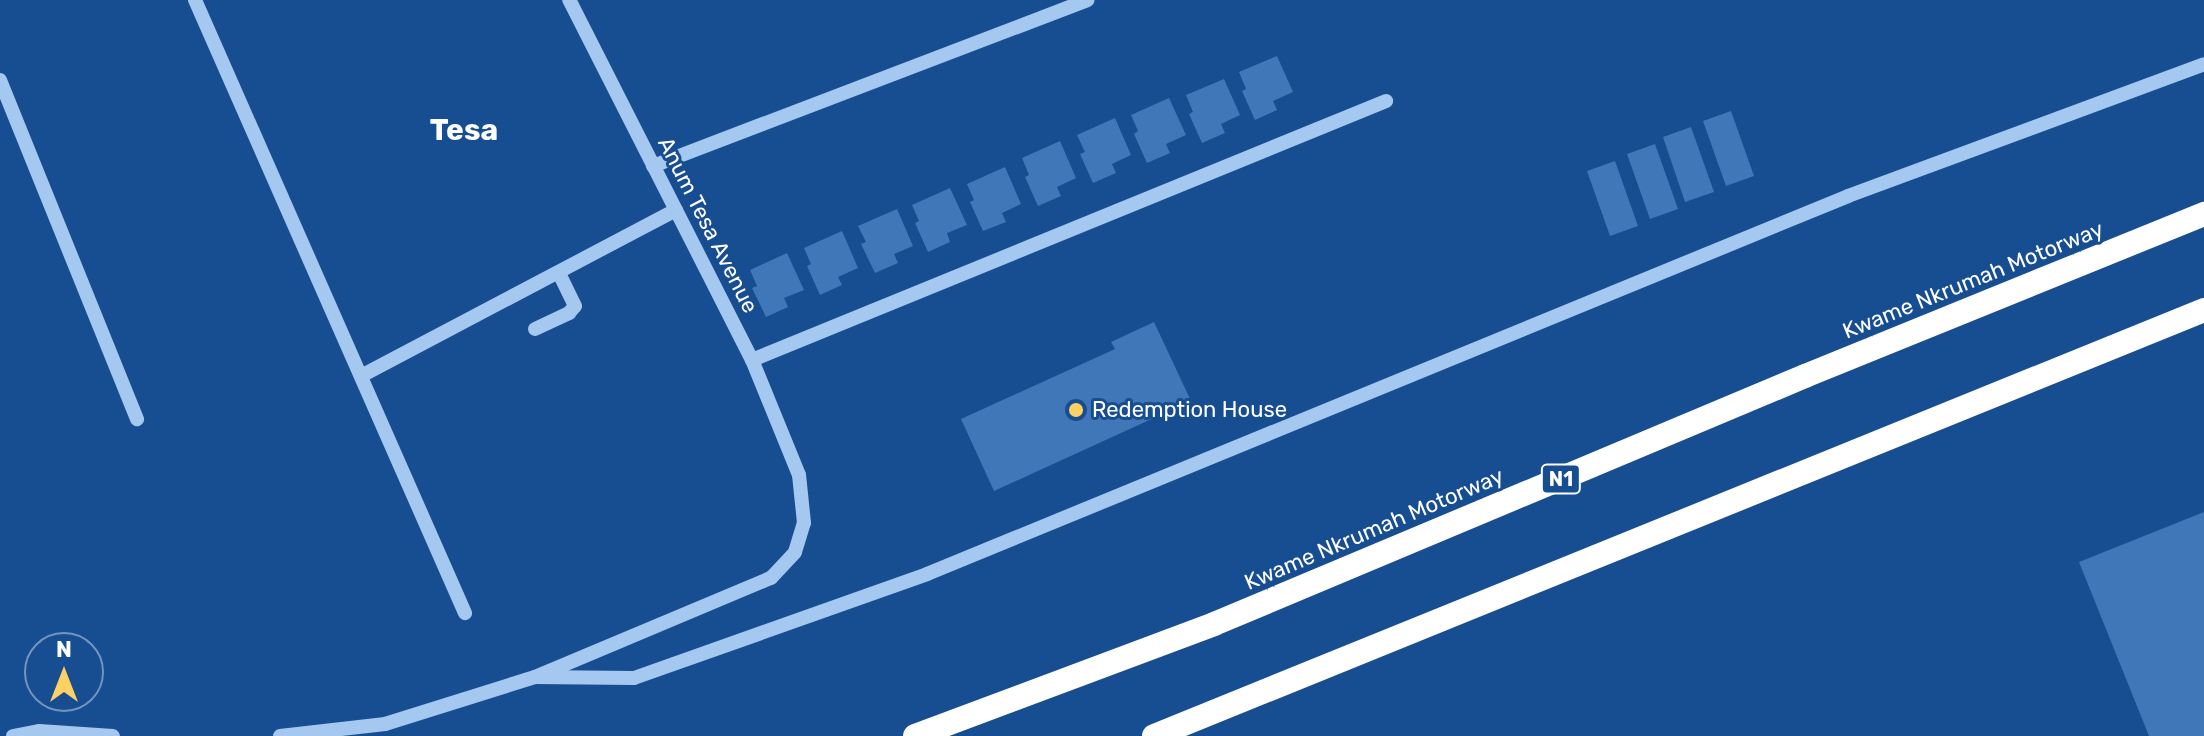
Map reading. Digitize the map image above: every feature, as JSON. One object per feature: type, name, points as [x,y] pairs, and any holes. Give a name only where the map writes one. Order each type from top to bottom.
[{"type":"highway","name":"Kwame Nkrumah Motorway","points":[[915,736],[1214,624],[1805,376],[2204,214]]},
{"type":"highway","points":[[1154,736],[2204,310]]},
{"type":"street","points":[[195,0],[465,613]]},
{"type":"street","name":"Anum Tesa Avenue","points":[[535,677],[771,578],[795,552],[804,523],[799,475],[752,360],[569,0]]},
{"type":"street","points":[[653,166],[1087,0]]},
{"type":"street","points":[[280,736],[385,724],[535,677],[634,678],[927,574],[1848,196],[2204,64]]},
{"type":"street","points":[[0,80],[137,419]]},
{"type":"street","points":[[752,360],[1386,101]]},
{"type":"street","points":[[361,376],[676,210]]},
{"type":"street","points":[[535,329],[569,313],[575,306],[559,273]]},
{"type":"street","points":[[13,736],[39,731],[113,736]]},
{"type":"building","points":[[1277,56],[1293,92],[1273,101],[1277,110],[1255,120],[1242,91],[1246,89],[1239,72]]},
{"type":"building","points":[[1224,79],[1240,115],[1221,124],[1225,133],[1202,143],[1189,114],[1193,112],[1186,95]]},
{"type":"building","points":[[1169,98],[1186,135],[1166,144],[1170,153],[1147,163],[1134,134],[1138,131],[1131,115]]},
{"type":"building","points":[[1731,111],[1754,176],[1726,186],[1703,121]]},
{"type":"building","points":[[1115,118],[1131,155],[1112,164],[1116,173],[1093,183],[1080,154],[1085,152],[1077,135]]},
{"type":"building","points":[[1691,127],[1714,192],[1685,202],[1663,137]]},
{"type":"building","points":[[1060,141],[1076,178],[1057,187],[1061,196],[1038,206],[1025,177],[1029,175],[1022,158]]},
{"type":"building","points":[[1655,144],[1678,209],[1650,219],[1627,154]]},
{"type":"building","points":[[1615,161],[1638,226],[1610,236],[1587,171]]},
{"type":"building","points":[[1005,167],[1021,204],[1002,213],[1006,222],[983,231],[970,202],[974,200],[967,184]]},
{"type":"building","points":[[950,188],[967,225],[947,233],[950,242],[928,252],[915,223],[919,221],[912,205]]},
{"type":"building","points":[[897,209],[913,246],[894,254],[898,263],[875,273],[861,244],[866,242],[858,226]]},
{"type":"building","points":[[842,231],[858,268],[838,277],[842,285],[820,295],[807,266],[811,264],[804,248]]},
{"type":"building","points":[[787,253],[804,290],[784,298],[788,307],[766,317],[752,288],[757,286],[750,270]]},
{"type":"building","name":"Redemption House","points":[[1154,322],[1191,401],[994,491],[961,419],[1115,349],[1111,342]]},
{"type":"building","points":[[2204,512],[2204,736],[2149,736],[2079,562]]},
{"type":"place","name":"Redemption House","points":[[1076,410]]},
{"type":"district","name":"Tesa","points":[[464,130]]}]
